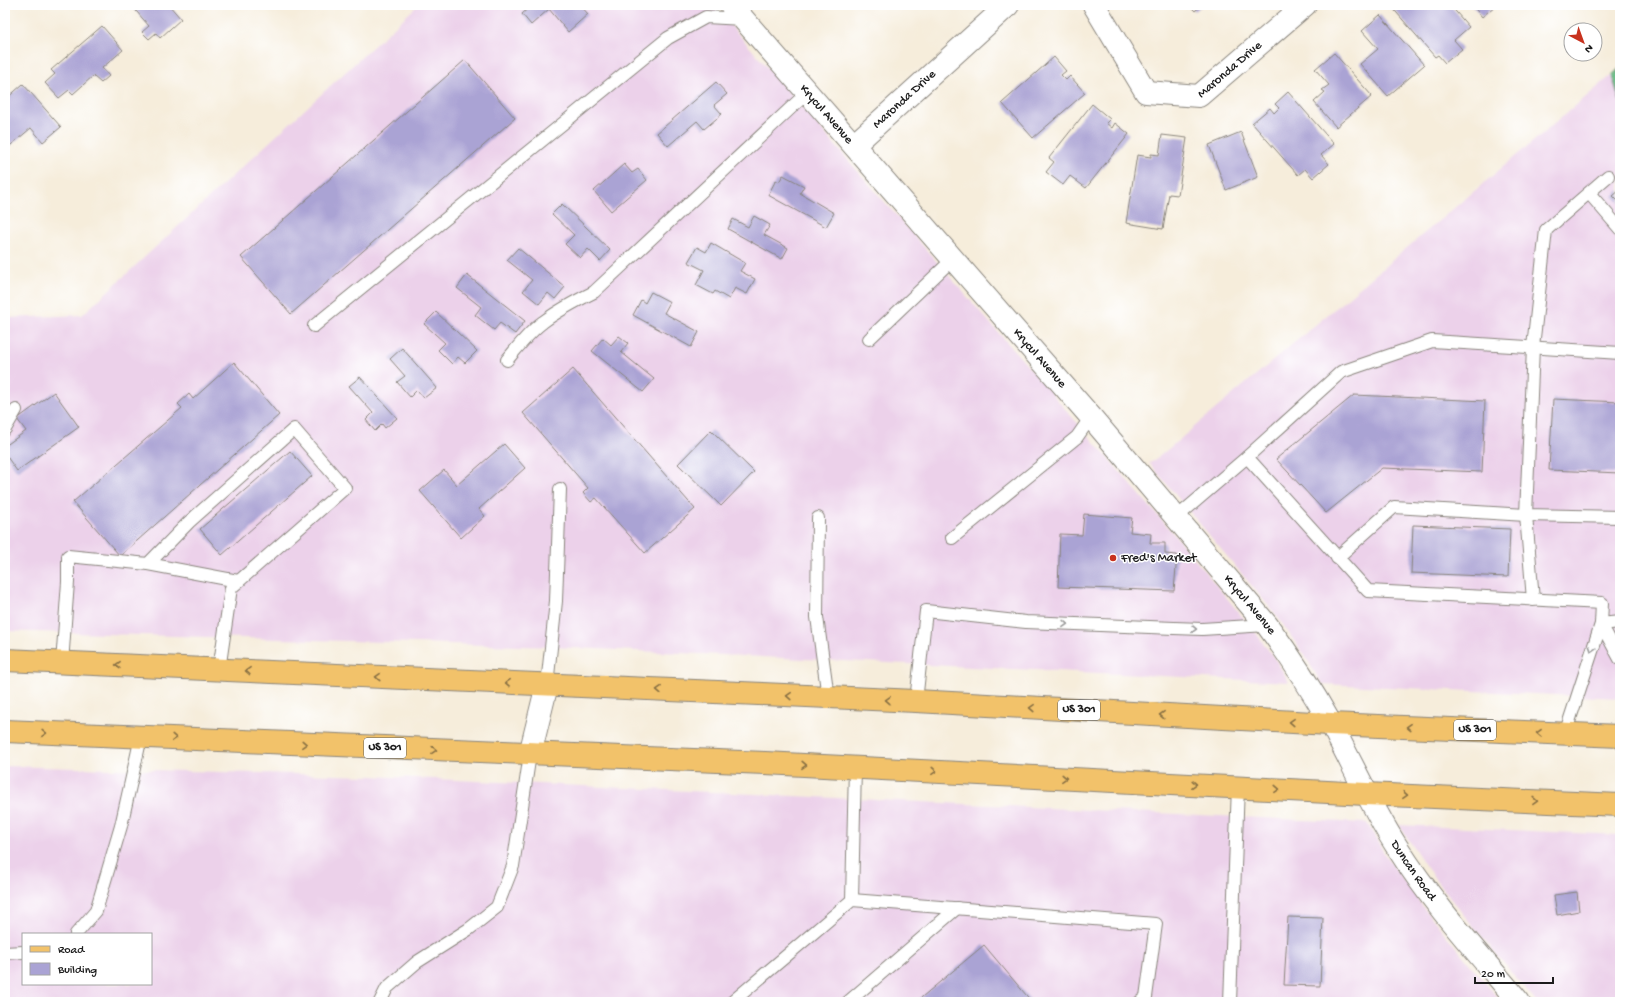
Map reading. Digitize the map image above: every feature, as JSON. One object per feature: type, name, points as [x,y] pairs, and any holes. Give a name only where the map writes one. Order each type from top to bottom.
[{"type":"main road","name":"US 301","points":[[5,660],[916,701],[1330,724],[1620,736]]},
{"type":"main road","name":"US 301","points":[[5,731],[855,768],[1238,786],[1366,794],[1620,805]]},
{"type":"street","name":"Maronda Drive","points":[[854,145],[1008,5]]},
{"type":"street","name":"Maronda Drive","points":[[1094,5],[1146,92],[1199,96],[1305,5]]},
{"type":"street","name":"Krycul Avenue","points":[[737,12],[954,258],[1177,517],[1289,655],[1330,724]]},
{"type":"street","points":[[530,754],[547,685]]},
{"type":"street","name":"Duncan Road","points":[[1330,724],[1366,794],[1396,846],[1416,876],[1443,911],[1519,1002]]},
{"type":"lane","points":[[314,326],[668,38],[706,17],[737,12]]},
{"type":"lane","points":[[507,360],[542,322],[567,306],[594,292],[808,92]]},
{"type":"lane","points":[[1533,600],[1526,515],[1533,347],[1546,230],[1608,176]]},
{"type":"lane","points":[[1589,193],[1620,229]]},
{"type":"lane","points":[[870,339],[954,258]]},
{"type":"lane","points":[[1177,517],[1247,457],[1341,372],[1432,341],[1620,352]]},
{"type":"lane","points":[[5,429],[16,410]]},
{"type":"lane","points":[[952,538],[1077,437],[1091,417]]},
{"type":"lane","points":[[148,564],[189,522],[294,429],[345,488],[231,588],[219,670]]},
{"type":"lane","points":[[1247,457],[1368,591],[1602,603],[1601,624],[1565,734]]},
{"type":"lane","points":[[547,685],[556,601],[560,489]]},
{"type":"lane","points":[[1337,558],[1394,507],[1526,515],[1620,517]]},
{"type":"lane","points":[[818,518],[817,617],[828,697]]},
{"type":"lane","points":[[62,663],[68,582],[68,556],[148,564],[238,581]]},
{"type":"lane","points":[[916,701],[926,611],[1026,622],[1202,629],[1266,625]]},
{"type":"lane","points":[[1601,624],[1620,622]]},
{"type":"lane","points":[[1601,624],[1620,659]]},
{"type":"lane","points":[[77,933],[96,911],[121,826],[141,737]]},
{"type":"lane","points":[[380,1002],[387,988],[417,962],[469,929],[497,907],[513,866],[530,754]]},
{"type":"lane","points":[[852,900],[855,768]]},
{"type":"lane","points":[[1230,1002],[1238,786]]},
{"type":"lane","points":[[732,1002],[852,900],[1156,924],[1146,998],[1140,1002]]},
{"type":"lane","points":[[848,1002],[957,908]]},
{"type":"lane","points":[[5,953],[22,952]]},
{"type":"shaded area","points":[[418,5],[713,5],[1167,526],[1256,633],[1277,662],[1289,682],[553,647],[5,631],[5,318],[82,315]]},
{"type":"shaded area","points":[[1612,75],[1620,102],[1620,698],[1322,684],[1277,616],[1149,463],[1154,461]]},
{"type":"shaded area","points":[[5,766],[370,776],[1367,823],[1384,853],[1423,907],[1501,1002],[5,1002]]},
{"type":"shaded area","points":[[1399,825],[1620,835],[1620,1002],[1536,1002],[1453,902],[1427,868]]},
{"type":"green space","points":[[1620,68],[1620,102],[1612,75]]},
{"type":"building","points":[[131,5],[169,5],[181,19],[160,38],[156,33],[149,39],[142,32],[149,26]]},
{"type":"building","points":[[532,5],[580,5],[588,14],[568,32],[549,9],[531,25],[522,14]]},
{"type":"building","points":[[1189,5],[1202,5],[1195,11]]},
{"type":"building","points":[[1390,5],[1450,5],[1469,27],[1454,40],[1462,49],[1445,63],[1438,55],[1435,57]]},
{"type":"building","points":[[1472,5],[1496,5],[1482,17]]},
{"type":"building","points":[[1380,15],[1424,65],[1388,96],[1360,64],[1378,49],[1362,31]]},
{"type":"building","points":[[102,26],[123,50],[102,68],[109,76],[101,83],[93,76],[73,94],[69,90],[59,98],[45,83],[55,74],[51,70]]},
{"type":"building","points":[[1334,53],[1372,96],[1336,127],[1314,102],[1325,92],[1322,90],[1329,85],[1315,69]]},
{"type":"building","points":[[1054,57],[1066,71],[1061,75],[1066,80],[1070,76],[1085,93],[1033,138],[1002,103]]},
{"type":"building","points":[[465,60],[515,118],[291,314],[241,257]]},
{"type":"building","points":[[716,82],[727,94],[714,105],[722,114],[704,129],[697,121],[668,146],[657,133]]},
{"type":"building","points":[[23,84],[61,127],[43,142],[31,128],[5,150],[5,100]]},
{"type":"building","points":[[1288,92],[1334,144],[1321,155],[1329,164],[1313,178],[1305,169],[1298,175],[1252,123],[1270,108],[1274,113],[1279,108],[1275,104]]},
{"type":"building","points":[[1092,104],[1110,119],[1106,123],[1112,128],[1115,123],[1129,134],[1086,188],[1070,176],[1063,185],[1046,172],[1054,162],[1049,158]]},
{"type":"building","points":[[1241,132],[1258,177],[1226,190],[1209,145]]},
{"type":"building","points":[[1162,135],[1187,138],[1178,195],[1169,194],[1163,229],[1126,223],[1137,155],[1151,157],[1151,154],[1159,155]]},
{"type":"building","points":[[624,164],[632,173],[638,169],[647,180],[611,211],[594,191]]},
{"type":"building","points":[[783,175],[804,186],[800,193],[834,213],[826,227],[768,195],[776,180],[779,182]]},
{"type":"building","points":[[1620,190],[1620,203],[1613,196]]},
{"type":"building","points":[[562,204],[610,250],[600,261],[588,249],[580,258],[565,244],[574,235],[552,214]]},
{"type":"building","points":[[754,216],[770,225],[764,235],[788,248],[782,259],[728,229],[733,219],[748,227]]},
{"type":"building","points":[[711,243],[745,263],[740,271],[755,279],[747,294],[735,288],[729,299],[715,291],[713,294],[696,285],[704,270],[688,262],[697,247],[706,252]]},
{"type":"building","points":[[518,248],[565,287],[555,299],[548,293],[539,304],[523,291],[532,280],[507,260]]},
{"type":"building","points":[[467,275],[525,321],[515,334],[500,323],[494,330],[475,315],[481,307],[457,288]]},
{"type":"building","points":[[651,292],[670,302],[664,313],[699,332],[691,347],[633,315],[641,300],[645,303]]},
{"type":"building","points":[[436,312],[477,351],[465,363],[458,357],[452,364],[438,350],[445,343],[424,324]]},
{"type":"building","points":[[619,336],[628,343],[621,352],[654,379],[643,392],[592,351],[603,338],[611,345]]},
{"type":"building","points":[[402,348],[437,388],[424,398],[417,390],[410,397],[397,382],[405,376],[390,359]]},
{"type":"building","points":[[234,362],[279,415],[120,556],[73,502],[182,408],[178,404],[189,394],[193,399]]},
{"type":"building","points":[[573,369],[695,509],[645,553],[596,498],[591,502],[583,493],[588,488],[523,413]]},
{"type":"building","points":[[360,377],[397,418],[385,428],[382,424],[375,431],[366,420],[373,413],[349,386]]},
{"type":"building","points":[[54,392],[79,427],[17,471],[5,454],[5,446],[26,431],[17,419]]},
{"type":"building","points":[[1354,395],[1485,401],[1482,472],[1382,468],[1326,513],[1276,459]]},
{"type":"building","points":[[1553,399],[1620,402],[1620,473],[1549,470]]},
{"type":"building","points":[[711,430],[754,472],[721,506],[678,464]]},
{"type":"building","points":[[504,444],[525,468],[479,509],[485,516],[461,538],[420,491],[444,470],[457,485]]},
{"type":"building","points":[[290,451],[312,476],[222,555],[200,529]]},
{"type":"building","points":[[1084,514],[1132,518],[1130,532],[1151,534],[1150,543],[1165,543],[1165,554],[1177,555],[1174,591],[1058,587],[1060,534],[1082,535]]},
{"type":"building","points":[[1413,525],[1510,529],[1508,577],[1411,573]]},
{"type":"building","points":[[1577,892],[1579,911],[1557,915],[1554,895]]},
{"type":"building","points":[[1288,917],[1323,918],[1320,986],[1284,985]]},
{"type":"building","points":[[984,945],[1032,1002],[916,1002]]},
{"type":"place","name":"Fred's Market","points":[[1113,558]]}]
